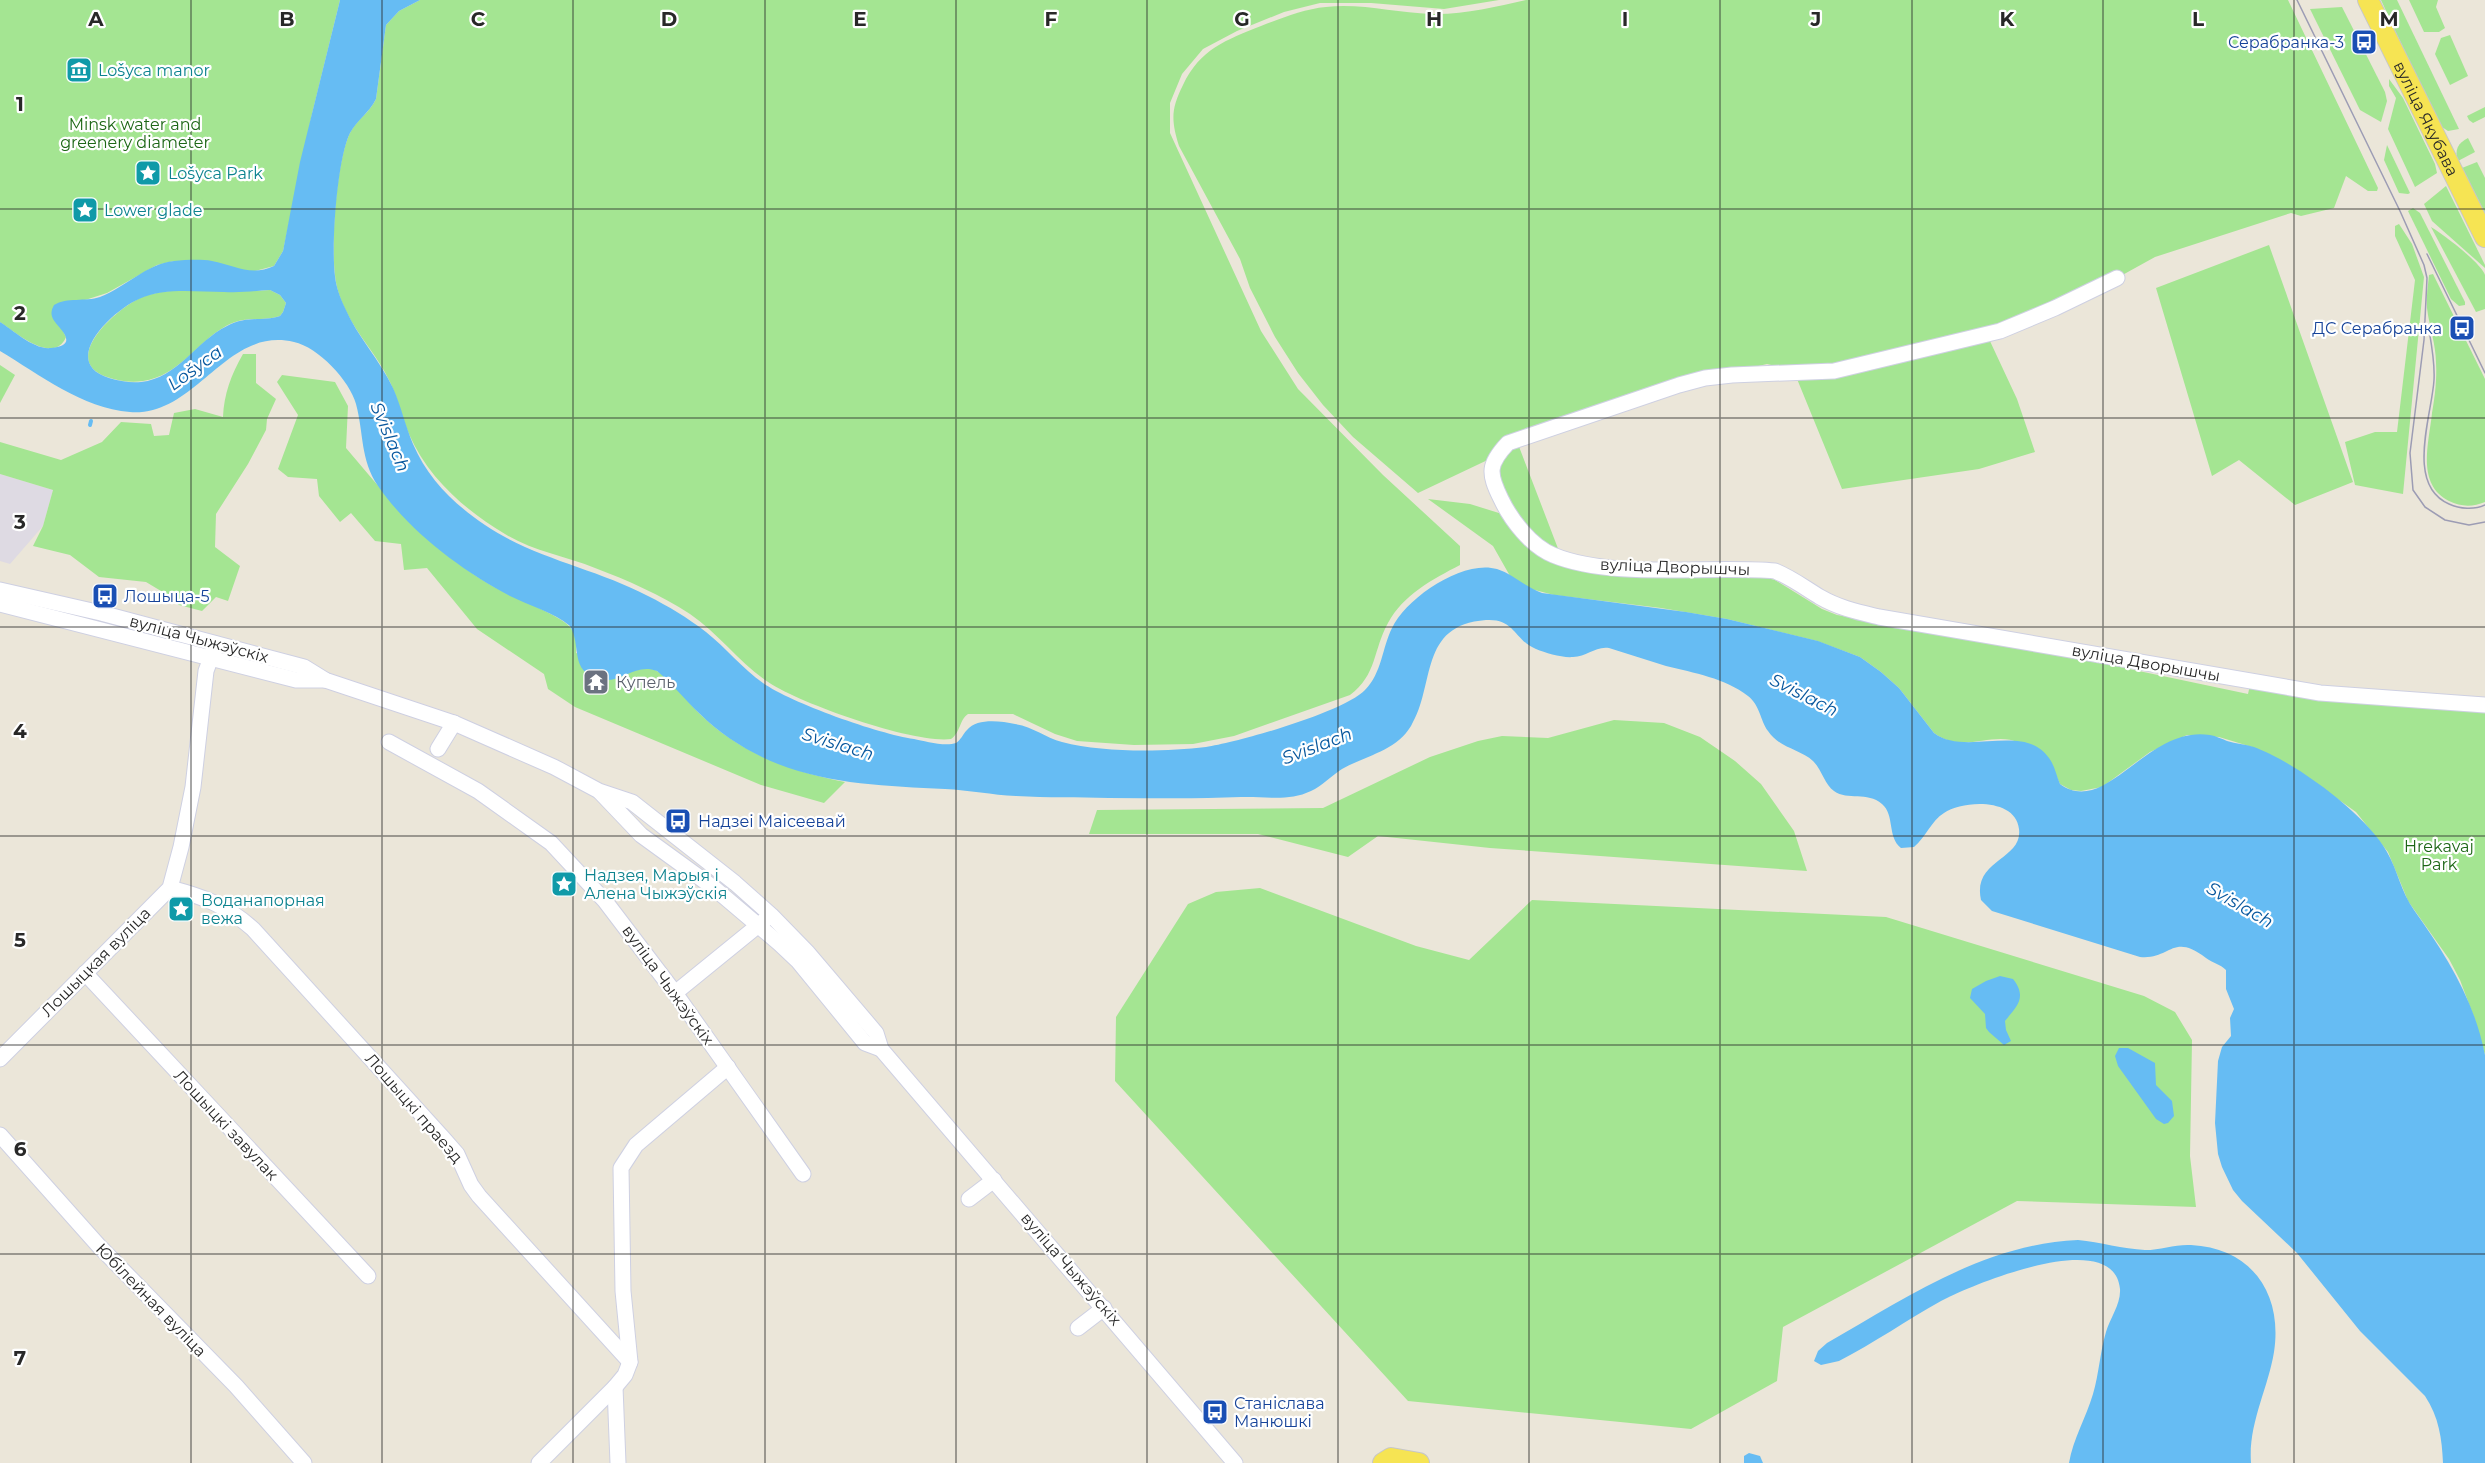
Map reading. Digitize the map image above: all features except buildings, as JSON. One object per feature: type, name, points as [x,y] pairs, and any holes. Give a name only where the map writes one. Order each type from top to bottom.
[{"type":"main road","name":"вуліца Якубава","points":[[2368,0],[2485,237]]},
{"type":"main road","points":[[1383,1463],[1391,1458],[1419,1463]]},
{"type":"street","name":"вуліца Дворышчы","points":[[2117,278],[2055,309],[2000,331],[1834,371],[1732,375],[1705,378],[1678,385],[1508,443],[1496,456],[1491,469],[1492,481],[1515,522],[1534,543],[1552,555],[1581,563],[1617,568],[1775,571],[1791,577],[1821,598],[1842,608],[1879,616],[2320,693],[2485,705]]},
{"type":"street","name":"вуліца Чыжэўскіх","points":[[0,590],[101,613],[304,667],[326,680],[454,723],[554,767],[599,791],[632,802],[735,883],[765,920],[808,953],[876,1033],[881,1049],[1235,1463]]},
{"type":"street","name":"вуліца Чыжэўскіх","points":[[0,604],[296,680],[326,680]]},
{"type":"street","name":"Лошыцкая вуліца","points":[[0,1059],[170,888],[181,848],[193,787],[201,704],[210,659],[216,644]]},
{"type":"street","points":[[438,749],[454,723]]},
{"type":"street","name":"вуліца Чыжэўскіх","points":[[389,742],[478,791],[551,843],[605,901],[675,993],[803,1174]]},
{"type":"street","name":"Лошыцкі праезд","points":[[170,888],[217,903],[236,914],[253,929],[457,1154],[471,1185],[479,1196],[630,1362]]},
{"type":"street","points":[[675,993],[765,920]]},
{"type":"street","name":"Лошыцкі завулак","points":[[85,973],[368,1276]]},
{"type":"street","points":[[539,1463],[626,1375],[630,1362],[623,1291],[621,1168],[636,1145],[728,1067]]},
{"type":"street","name":"Юбілейная вуліца","points":[[0,1135],[98,1245],[236,1386],[304,1463]]},
{"type":"street","points":[[969,1199],[994,1180]]},
{"type":"street","points":[[1078,1328],[1104,1308]]},
{"type":"street","points":[[615,1387],[618,1463]]},
{"type":"shaded area","points":[[0,474],[53,490],[43,526],[10,564],[0,561]]},
{"type":"green space","name":"Minsk water and greenery diameter","points":[[0,0],[340,0],[312,114],[283,251],[274,266],[251,272],[174,261],[157,265],[107,293],[82,301],[61,327],[66,337],[60,345],[53,348],[44,348],[34,344],[0,322]]},
{"type":"green space","points":[[420,0],[1499,0],[1444,9],[1371,3],[1320,3],[1284,12],[1237,31],[1203,49],[1182,74],[1170,103],[1170,133],[1261,331],[1298,389],[1383,475],[1460,546],[1460,565],[1429,582],[1410,596],[1394,613],[1383,633],[1370,671],[1350,695],[1234,736],[1193,744],[1134,745],[1077,741],[1055,734],[1013,714],[968,714],[951,739],[934,739],[884,729],[856,720],[802,700],[781,689],[755,672],[690,614],[667,600],[644,588],[584,564],[526,545],[490,525],[449,492],[426,465],[417,450],[390,382],[341,301],[337,288],[334,243],[338,180],[346,144],[351,131],[376,99],[386,25],[399,11]]},
{"type":"green space","points":[[1526,0],[2288,0],[2378,188],[2377,191],[2368,191],[2346,176],[2334,208],[2301,216],[2291,213],[2155,257],[2117,278],[1989,339],[2017,399],[2035,452],[1979,469],[1842,489],[1795,374],[1803,372],[1767,364],[1680,384],[1508,443],[1496,456],[1418,493],[1353,437],[1323,405],[1298,373],[1275,337],[1250,288],[1240,259],[1179,146],[1174,122],[1174,108],[1190,73],[1206,54],[1225,41],[1293,14],[1339,6],[1443,14],[1479,10]]},
{"type":"green space","points":[[2381,0],[2397,0],[2459,129],[2448,131],[2439,125]]},
{"type":"green space","points":[[2409,0],[2438,0],[2436,7],[2445,28],[2439,32],[2424,32]]},
{"type":"green space","points":[[2342,7],[2385,92],[2387,101],[2381,122],[2360,110],[2310,9]]},
{"type":"green space","points":[[2450,35],[2468,76],[2450,85],[2435,54],[2441,38]]},
{"type":"green space","points":[[2389,79],[2403,98],[2435,164],[2437,173],[2415,187],[2388,129],[2396,98],[2389,86]]},
{"type":"green space","points":[[2485,107],[2485,117],[2473,123],[2469,120],[2467,116]]},
{"type":"green space","points":[[2468,138],[2475,152],[2458,161],[2456,153],[2458,147]]},
{"type":"green space","points":[[2387,145],[2410,193],[2408,194],[2399,193],[2384,160]]},
{"type":"green space","points":[[2477,162],[2485,178],[2485,213],[2462,168]]},
{"type":"green space","points":[[2446,186],[2485,268],[2432,221],[2424,204]]},
{"type":"green space","points":[[2413,208],[2420,213],[2465,305],[2459,306],[2451,299],[2408,211]]},
{"type":"green space","points":[[2399,224],[2412,244],[2424,277],[2403,494],[2355,485],[2345,442],[2375,432],[2397,432],[2415,280],[2395,236],[2395,226]]},
{"type":"green space","points":[[2431,227],[2461,249],[2482,270],[2485,275],[2485,309],[2476,312]]},
{"type":"green space","points":[[2269,245],[2353,482],[2295,505],[2239,460],[2212,476],[2156,288]]},
{"type":"green space","points":[[2433,274],[2485,379],[2485,502],[2476,505],[2467,506],[2449,501],[2439,494],[2428,474],[2427,450],[2436,369],[2427,300],[2429,275]]},
{"type":"green space","points":[[187,290],[270,290],[280,295],[286,303],[280,316],[240,321],[226,326],[177,366],[156,378],[134,382],[107,377],[93,369],[88,359],[90,347],[107,323],[142,297],[155,293]]},
{"type":"green space","points":[[243,354],[256,354],[256,383],[276,399],[267,419],[266,430],[248,464],[216,514],[215,547],[240,566],[228,601],[216,597],[202,611],[179,605],[146,582],[99,577],[70,555],[33,546],[43,526],[53,490],[0,474],[0,442],[61,460],[102,442],[121,422],[151,424],[154,436],[169,435],[174,413],[195,409],[223,417],[229,385]]},
{"type":"green space","points":[[0,365],[15,375],[0,403]]},
{"type":"green space","points":[[282,375],[335,382],[348,406],[346,448],[378,486],[429,539],[468,570],[489,584],[544,611],[570,627],[574,633],[576,653],[622,669],[655,670],[674,685],[701,715],[733,740],[768,759],[806,773],[845,782],[824,803],[761,785],[575,707],[548,689],[544,674],[477,629],[427,568],[404,570],[401,544],[375,541],[351,513],[340,522],[319,496],[317,479],[288,477],[278,469],[298,415],[277,382]]},
{"type":"green space","name":"Hrekavaj Park","points":[[1518,444],[1562,559],[1754,574],[1775,580],[1822,609],[1837,615],[1987,639],[2248,694],[2250,685],[2485,708],[2485,1055],[2460,980],[2449,959],[2408,901],[2388,852],[2356,812],[2325,790],[2252,747],[2219,737],[2187,735],[2150,752],[2102,787],[2081,791],[2071,790],[2060,784],[2048,764],[2019,743],[1999,739],[1956,742],[1934,733],[1899,688],[1860,657],[1817,641],[1727,619],[1661,608],[1554,595],[1531,589],[1510,576],[1493,546],[1428,499],[1470,504],[1515,518],[1494,480],[1500,458]]},
{"type":"green space","points":[[1614,720],[1664,723],[1700,737],[1735,761],[1761,784],[1794,831],[1807,871],[1490,848],[1378,836],[1348,857],[1258,834],[1089,834],[1097,810],[1323,808],[1430,757],[1478,741],[1502,736],[1548,738]]},
{"type":"green space","points":[[1260,888],[1416,946],[1469,960],[1532,900],[1886,917],[2144,996],[2175,1012],[2192,1040],[2190,1156],[2196,1207],[2017,1201],[1783,1327],[1777,1381],[1691,1429],[1408,1401],[1115,1081],[1116,1017],[1188,904],[1216,892]]},
{"type":"water","points":[[340,0],[420,0],[399,11],[386,25],[376,99],[353,128],[345,145],[336,203],[334,262],[336,284],[345,308],[393,388],[419,457],[443,490],[485,525],[504,537],[628,586],[685,617],[706,632],[755,677],[776,691],[836,717],[880,731],[929,742],[951,744],[958,742],[971,726],[996,721],[1021,725],[1056,740],[1079,746],[1134,750],[1206,747],[1242,739],[1290,725],[1353,699],[1365,690],[1375,676],[1392,628],[1399,616],[1422,594],[1437,584],[1453,575],[1483,567],[1503,571],[1542,593],[1727,619],[1818,641],[1860,657],[1881,672],[1899,688],[1934,733],[1962,742],[2025,742],[2038,748],[2049,758],[2060,784],[2070,790],[2086,791],[2102,786],[2166,743],[2194,734],[2212,735],[2254,747],[2289,764],[2328,791],[2377,837],[2391,859],[2410,903],[2457,978],[2474,1015],[2480,1035],[2485,1055],[2485,1463],[2443,1463],[2439,1428],[2434,1412],[2425,1396],[2360,1331],[2297,1253],[2233,1190],[2218,1154],[2215,1123],[2218,1061],[2222,1047],[2231,1036],[2230,1018],[2234,1009],[2226,989],[2226,970],[2186,947],[2178,947],[2150,957],[2140,957],[1992,911],[1981,900],[1980,886],[1990,868],[2013,847],[2018,839],[2019,829],[2016,819],[2009,812],[1988,804],[1975,804],[1953,809],[1939,816],[1914,847],[1901,848],[1894,838],[1888,814],[1882,804],[1870,798],[1839,794],[1834,791],[1813,761],[1773,737],[1765,727],[1752,700],[1729,685],[1609,648],[1599,649],[1578,657],[1554,655],[1529,645],[1509,626],[1496,620],[1486,620],[1464,624],[1449,633],[1439,645],[1432,660],[1419,710],[1405,734],[1389,747],[1342,769],[1311,791],[1294,796],[1276,798],[1039,797],[881,785],[819,776],[767,760],[747,749],[708,722],[657,671],[642,669],[607,680],[590,675],[580,664],[570,626],[549,613],[492,586],[455,562],[421,534],[391,503],[372,476],[363,446],[356,404],[347,385],[332,366],[303,345],[294,342],[270,341],[249,347],[229,358],[174,401],[153,410],[130,412],[112,409],[78,397],[0,351],[0,322],[38,346],[51,348],[60,346],[66,340],[52,317],[54,305],[65,301],[100,297],[154,266],[174,261],[207,260],[250,270],[274,266],[283,251],[300,162]],"holes":[[[270,290],[280,295],[286,303],[280,316],[241,321],[227,326],[166,374],[154,379],[133,382],[109,378],[95,370],[89,360],[89,349],[105,325],[128,305],[149,295],[181,291]]]},
{"type":"water","points":[[2000,976],[2013,979],[2020,992],[2019,1002],[2005,1021],[2011,1041],[2004,1045],[1986,1028],[1985,1014],[1970,998],[1972,989]]},
{"type":"water","points":[[2119,1048],[2128,1048],[2155,1063],[2156,1085],[2172,1101],[2174,1116],[2168,1123],[2164,1124],[2156,1119],[2118,1066],[2115,1056]]},
{"type":"water","points":[[2078,1240],[2145,1250],[2185,1245],[2212,1248],[2231,1255],[2246,1265],[2258,1278],[2268,1293],[2275,1331],[2271,1366],[2252,1434],[2251,1463],[2069,1463],[2073,1445],[2093,1394],[2106,1332],[2120,1295],[2120,1289],[2112,1270],[2094,1262],[2069,1260],[2009,1273],[1941,1301],[1839,1361],[1821,1365],[1814,1361],[1818,1351],[1827,1343],[1947,1276],[2010,1251]]},
{"type":"water","points":[[1749,1453],[1760,1456],[1763,1463],[1744,1463],[1744,1456]]},
{"type":"waterway","points":[[90,425],[91,421]]},
{"type":"tram line","points":[[2297,0],[2424,265],[2427,278],[2424,340],[2410,453],[2413,490],[2425,507],[2445,520],[2469,525],[2485,522]]},
{"type":"tram line","points":[[2427,254],[2485,373]]},
{"type":"tram line","points":[[2429,330],[2434,374],[2424,448],[2424,466],[2428,482],[2436,495],[2449,504],[2467,508],[2485,505]]},
{"type":"place","name":"Серабранка-3","points":[[2364,42]]},
{"type":"place","name":"Lošyca manor","points":[[79,70]]},
{"type":"place","name":"Lošyca Park","points":[[148,173]]},
{"type":"place","name":"Lower glade","points":[[85,210]]},
{"type":"place","name":"ДС Серабранка","points":[[2462,328]]},
{"type":"place","name":"Лошыца-5","points":[[105,596]]},
{"type":"place","name":"Купель","points":[[596,682]]},
{"type":"place","name":"Надзеі Маісеевай","points":[[678,821]]},
{"type":"place","name":"Надзея, Марыя і Алена Чыжэўскія","points":[[564,884]]},
{"type":"place","name":"Воданапорная вежа","points":[[181,909]]},
{"type":"place","name":"Станіслава Манюшкі","points":[[1215,1412]]},
{"type":"water label","name":"Lošyca","points":[[195,368]]},
{"type":"water label","name":"Svislach","points":[[390,437]]},
{"type":"water label","name":"Svislach","points":[[1804,695]]},
{"type":"water label","name":"Svislach","points":[[838,744]]},
{"type":"water label","name":"Svislach","points":[[1317,746]]},
{"type":"water label","name":"Svislach","points":[[2240,905]]}]
